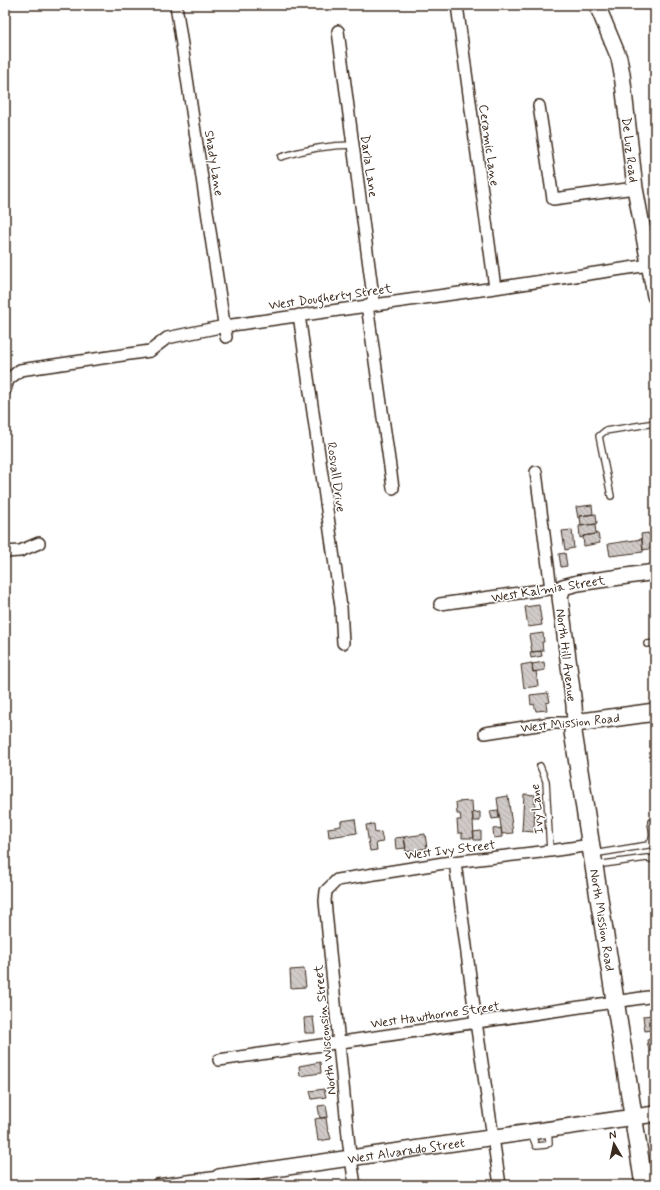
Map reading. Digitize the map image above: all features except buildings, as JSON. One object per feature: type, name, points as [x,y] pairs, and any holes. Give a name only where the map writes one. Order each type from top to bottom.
[{"type":"main road","name":"West Mission Road","points":[[575,723],[655,712]]},
{"type":"main road","name":"North Mission Road","points":[[575,723],[573,732],[644,1185]]},
{"type":"street","name":"Shady Lane","points":[[176,5],[226,331]]},
{"type":"street","name":"Ceramic Lane","points":[[457,5],[495,288]]},
{"type":"street","name":"De Luz Road","points":[[598,5],[618,58],[622,74],[635,188],[655,293]]},
{"type":"street","name":"Darla Lane","points":[[338,31],[353,145],[393,488]]},
{"type":"street","points":[[539,106],[553,199],[635,188]]},
{"type":"street","name":"West Dougherty Street","points":[[5,390],[8,380],[20,370],[150,351],[167,338],[226,331],[299,315],[495,288],[649,264]]},
{"type":"street","name":"Rosvall Drive","points":[[299,315],[341,607],[343,643]]},
{"type":"street","name":"North Hill Avenue","points":[[536,472],[557,588],[560,597],[575,723]]},
{"type":"street","points":[[5,552],[20,551],[39,543]]},
{"type":"street","name":"West Kalmia Street","points":[[440,604],[557,588],[578,583],[655,572]]},
{"type":"street","name":"West Mission Road","points":[[484,732],[551,723],[575,723]]},
{"type":"street","name":"West Ivy Street","points":[[325,900],[326,891],[337,880],[455,862],[550,851],[593,855]]},
{"type":"street","points":[[455,862],[476,1022],[500,1185]]},
{"type":"street","name":"North Wisconsin Street","points":[[325,900],[355,1185]]},
{"type":"street","name":"West Hawthorne Street","points":[[219,1060],[655,996]]},
{"type":"street","name":"West Alvarado Street","points":[[157,1185],[219,1181],[351,1158],[655,1114]]},
{"type":"lane","points":[[281,157],[328,145],[353,145]]},
{"type":"lane","points":[[611,496],[599,436],[605,431],[655,423]]},
{"type":"lane","points":[[647,644],[655,643]]},
{"type":"lane","name":"Ivy Lane","points":[[540,766],[546,781],[550,851]]},
{"type":"lane","points":[[593,855],[648,845],[652,840],[653,835],[651,822]]},
{"type":"lane","points":[[593,855],[647,858],[655,860]]}]
